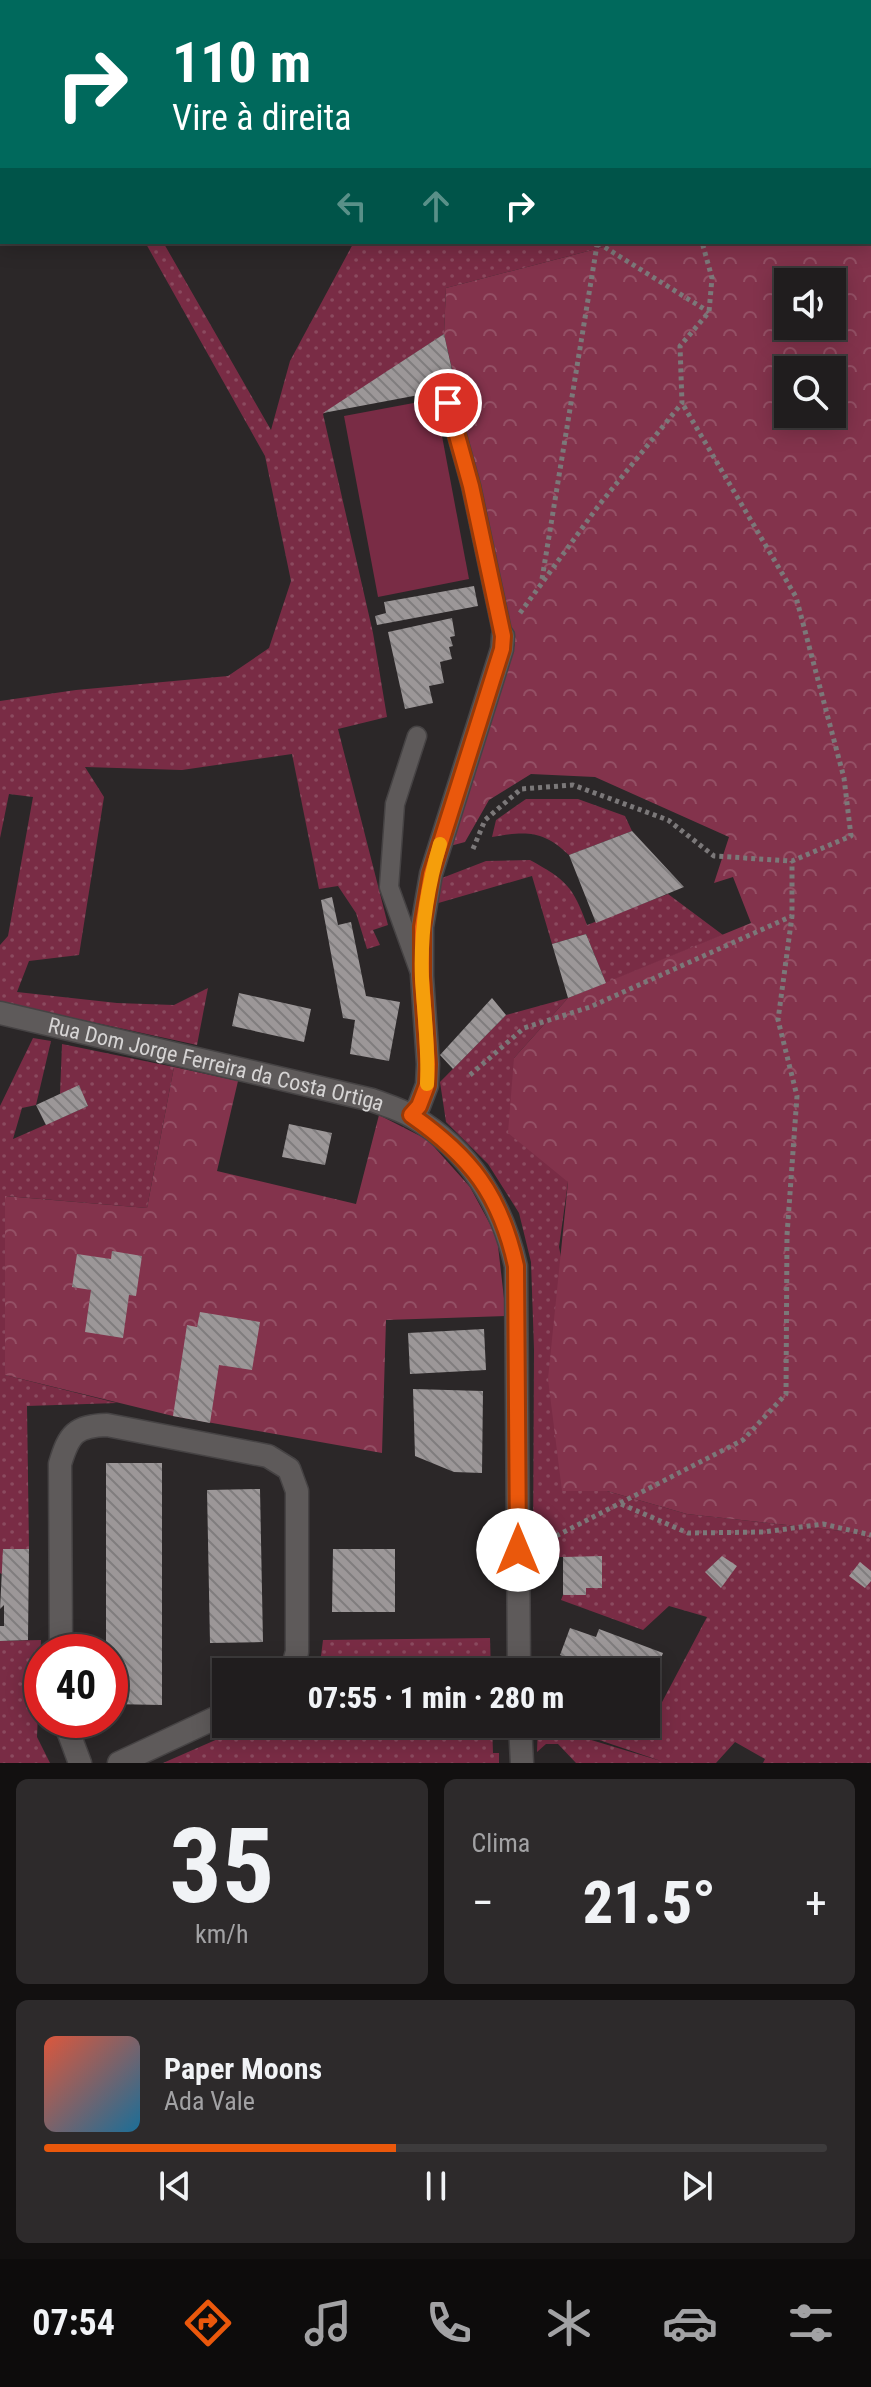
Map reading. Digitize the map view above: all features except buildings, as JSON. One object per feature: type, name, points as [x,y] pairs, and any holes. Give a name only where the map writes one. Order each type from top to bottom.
[{"type":"street","points":[[411,1115],[419,1106],[427,1085],[422,927],[431,874],[502,649],[503,636]]},
{"type":"street","name":"Rua Dom Jorge Ferreira da Costa Ortiga","points":[[0,1013],[358,1097],[411,1115],[464,1157],[490,1195],[508,1232],[516,1266],[519,1658]]},
{"type":"street","points":[[61,1634],[60,1464],[66,1445],[75,1431],[107,1425],[268,1456],[289,1469],[297,1491],[295,1658]]},
{"type":"street","points":[[119,1763],[212,1720]]},
{"type":"street","points":[[71,1738],[80,1763]]},
{"type":"street","points":[[521,1738],[522,1763]]},
{"type":"lane","points":[[448,403],[471,486],[503,636]]},
{"type":"lane","points":[[417,736],[395,804],[389,887],[422,976]]},
{"type":"path","points":[[542,583],[598,244]]},
{"type":"path","points":[[600,244],[709,312]]},
{"type":"path","points":[[473,849],[485,820],[521,789],[573,785],[668,820],[714,856],[792,861],[851,836],[844,778],[796,597],[682,403],[680,346],[709,312],[712,278],[703,244]]},
{"type":"path","points":[[503,636],[599,505],[682,403]]},
{"type":"path","points":[[518,1550],[558,1535],[743,1440],[786,1394],[787,1235],[797,1096],[778,1020],[792,916],[792,861]]},
{"type":"path","points":[[470,1075],[524,1028],[590,1007],[792,916]]},
{"type":"path","points":[[620,1504],[688,1533],[764,1532],[823,1524],[871,1535]]},
{"type":"shaded area","points":[[146,244],[164,244],[271,430],[290,361],[353,244],[615,244],[446,288],[444,334],[323,414],[373,633],[387,717],[338,729],[388,925],[373,930],[380,945],[367,949],[356,913],[338,886],[319,889],[292,754],[182,770],[85,767],[104,797],[79,955],[29,961],[17,992],[117,1003],[174,1005],[208,988],[197,1045],[0,1002],[0,945],[8,936],[33,797],[9,794],[0,838],[0,701],[76,690],[228,676],[269,648],[291,581],[265,456]]},
{"type":"shaded area","points":[[435,399],[469,579],[378,597],[344,416]]},
{"type":"shaded area","points":[[526,799],[578,799],[625,816],[632,831],[569,855],[551,841],[534,834],[492,837],[496,820]]},
{"type":"shaded area","points":[[530,860],[567,885],[587,925],[668,894],[723,935],[606,983],[586,934],[552,944],[532,876],[435,904],[442,878],[486,861]]},
{"type":"shaded area","points":[[568,998],[514,1058],[568,1182],[559,1247],[607,1491],[687,1514],[860,1533],[871,1539],[871,1763],[763,1763],[765,1759],[735,1742],[716,1763],[576,1763],[558,1744],[546,1744],[537,1752],[538,1738],[585,1738],[661,1761],[593,1738],[660,1738],[660,1704],[707,1617],[669,1606],[643,1630],[561,1600],[563,1595],[586,1595],[586,1588],[602,1588],[602,1557],[533,1557],[534,1349],[531,1262],[519,1213],[488,1164],[446,1122],[440,1082],[506,1015]]},
{"type":"shaded area","points":[[33,1038],[51,1041],[36,1105],[22,1108],[13,1139],[88,1106],[79,1086],[60,1094],[62,1044],[174,1067],[147,1208],[6,1196],[5,1375],[117,1403],[27,1406],[29,1549],[3,1550],[3,1575],[0,1573],[0,1106]]},
{"type":"shaded area","points":[[490,1638],[491,1658],[321,1658],[323,1640]]},
{"type":"shaded area","points":[[24,1640],[24,1738],[38,1738],[50,1763],[0,1763],[0,1641]]},
{"type":"shaded area","points":[[220,1738],[492,1738],[493,1753],[499,1753],[499,1763],[163,1763]]},
{"type":"green space","points":[[615,244],[871,244],[871,1539],[860,1533],[687,1514],[607,1491],[562,1491],[548,1379],[568,1182],[508,1133],[514,1058],[568,998],[751,923],[733,877],[714,883],[729,837],[595,777],[531,774],[489,800],[465,842],[450,846],[515,644],[444,334],[446,288]]},
{"type":"green space","points":[[174,1067],[238,1081],[217,1171],[356,1204],[379,1115],[428,1140],[470,1187],[497,1237],[506,1316],[386,1320],[382,1453],[173,1416],[5,1375],[5,1196],[147,1208]]},
{"type":"slow traffic","points":[[427,1084],[422,927],[431,874],[440,844]]},
{"type":"route","points":[[448,403],[471,486],[503,636],[502,649],[431,874],[422,927],[427,1085],[419,1106],[411,1115],[464,1157],[490,1195],[508,1232],[516,1266],[518,1550]]}]
